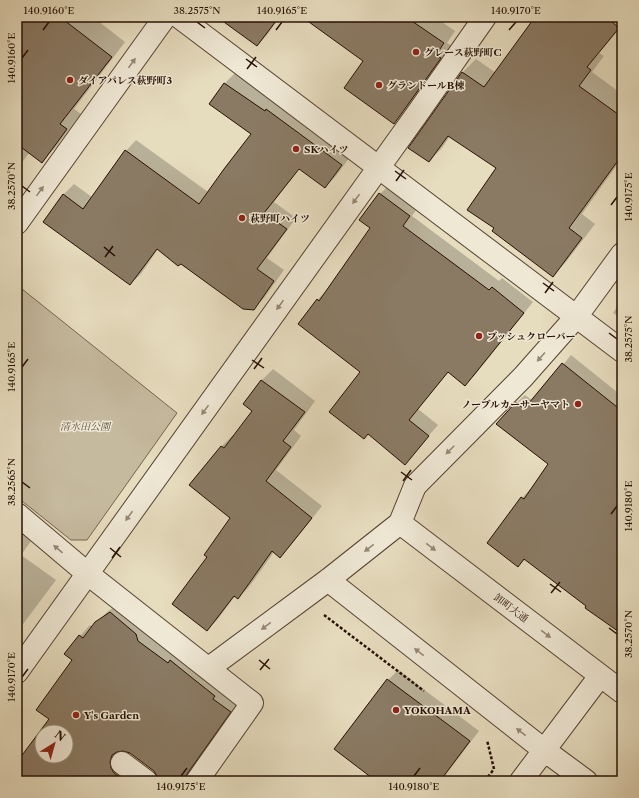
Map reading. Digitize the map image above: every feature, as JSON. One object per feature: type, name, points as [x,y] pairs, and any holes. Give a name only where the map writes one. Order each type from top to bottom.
[{"type":"street","points":[[17,223],[165,17]]},
{"type":"street","points":[[179,17],[622,351]]},
{"type":"street","points":[[17,672],[485,17]]},
{"type":"street","points":[[209,668],[303,599],[400,524],[415,486],[523,377],[576,317],[622,254]]},
{"type":"street","points":[[17,514],[88,574],[252,703],[197,781]]},
{"type":"street","name":"卸町大通","points":[[400,524],[622,692]]},
{"type":"street","points":[[328,580],[544,750],[586,781]]},
{"type":"street","points":[[521,781],[600,676]]},
{"type":"street","points":[[122,763],[146,781]]},
{"type":"path","points":[[303,599],[428,694]]},
{"type":"path","points":[[482,736],[488,740],[494,769],[485,781]]},
{"type":"green space","name":"清水田公園","points":[[17,285],[177,413],[87,540],[71,540],[17,497]]},
{"type":"building","points":[[17,17],[60,17],[112,57],[60,124],[67,129],[42,163],[17,144]]},
{"type":"building","points":[[217,17],[279,17],[257,46]]},
{"type":"building","points":[[302,17],[406,17],[444,43],[436,55],[441,58],[394,124],[344,88],[363,61]]},
{"type":"building","points":[[535,17],[606,17],[619,28],[587,67],[591,70],[579,86],[622,117],[622,155],[569,228],[582,238],[553,277],[492,231],[494,228],[467,210],[496,168],[448,136],[429,162],[408,148],[462,72],[484,87]]},
{"type":"building","points":[[224,83],[265,111],[266,109],[342,165],[325,188],[299,169],[264,213],[287,229],[257,269],[274,281],[254,310],[243,309],[181,264],[178,266],[157,249],[130,285],[43,222],[63,194],[83,209],[125,150],[199,204],[251,134],[209,104]]},
{"type":"building","points":[[379,193],[410,216],[403,226],[489,290],[492,287],[524,313],[465,386],[448,372],[409,420],[429,436],[405,465],[368,434],[364,439],[329,412],[360,372],[298,324],[317,299],[319,301],[370,228],[359,220]]},
{"type":"building","points":[[562,363],[622,411],[622,634],[585,608],[586,606],[524,559],[518,567],[487,543],[521,497],[524,499],[548,464],[496,424],[516,402],[524,409]]},
{"type":"building","points":[[261,380],[305,412],[283,441],[291,447],[266,481],[312,518],[280,558],[272,551],[238,599],[234,596],[207,631],[172,604],[207,557],[204,555],[230,518],[189,485],[221,446],[224,448],[252,411],[243,404]]},
{"type":"building","points":[[110,612],[136,634],[138,641],[168,663],[170,660],[215,696],[213,699],[231,712],[187,774],[185,781],[158,781],[154,771],[130,753],[123,751],[112,755],[110,762],[114,773],[125,781],[17,781],[17,762],[34,739],[34,764],[74,764],[74,724],[45,724],[49,719],[36,710],[72,660],[64,654],[79,635],[83,638],[95,622]]},
{"type":"building","name":"YOKOHAMA","points":[[387,679],[470,741],[440,781],[376,781],[334,749]]},
{"type":"place","name":"グレース萩野町C","points":[[416,52]]},
{"type":"place","name":"ダイアパレス萩野町3","points":[[70,80]]},
{"type":"place","name":"グランドールB棟","points":[[379,85]]},
{"type":"place","name":"SKハイツ","points":[[296,149]]},
{"type":"place","name":"萩野町ハイツ","points":[[242,218]]},
{"type":"place","name":"ブッシュクローバー","points":[[479,336]]},
{"type":"place","name":"ノーブルカーサーヤマト","points":[[578,404]]},
{"type":"place","name":"YOKOHAMA","points":[[396,710]]},
{"type":"place","name":"Y's Garden","points":[[76,715]]}]
